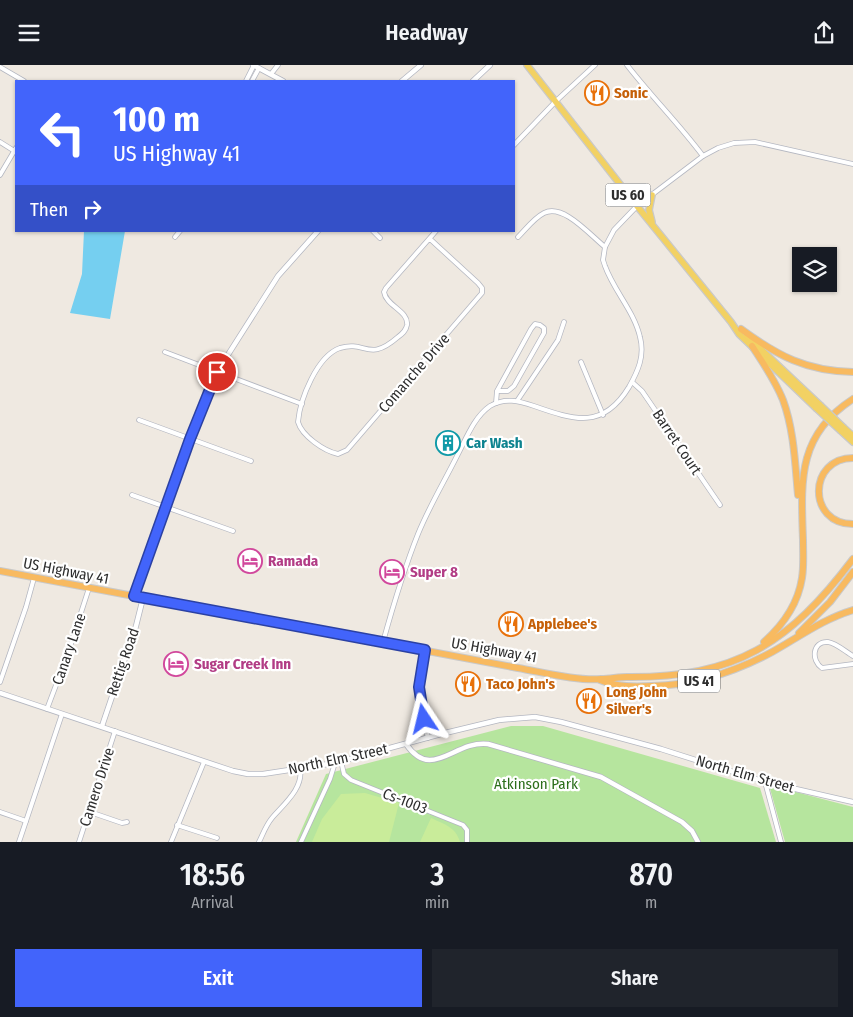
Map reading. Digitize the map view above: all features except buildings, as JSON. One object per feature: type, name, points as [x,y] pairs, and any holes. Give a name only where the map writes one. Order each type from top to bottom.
[{"type":"highway","points":[[741,329],[771,350],[792,361],[816,369],[853,372]]},
{"type":"highway","points":[[752,346],[778,389],[789,418],[803,543]]},
{"type":"highway","points":[[752,653],[783,623],[794,603],[802,579],[802,490],[805,464],[809,452],[823,425],[836,411],[853,399]]},
{"type":"highway","points":[[853,458],[841,460],[828,468],[820,481],[818,489],[821,504],[830,516],[840,522],[853,524]]},
{"type":"highway","name":"US 41","points":[[600,679],[688,674],[715,667],[752,653],[780,636],[804,616],[826,594],[853,559]]},
{"type":"highway","name":"US Highway 41","points":[[0,571],[562,675],[600,679]]},
{"type":"highway","name":"US 41","points":[[600,679],[628,687],[679,685],[728,673],[756,660],[790,640],[825,607],[853,572]]},
{"type":"highway","points":[[790,640],[822,622],[853,610]]},
{"type":"main road","name":"US 60","points":[[527,65],[637,206],[731,322],[738,334],[818,407],[853,436]]},
{"type":"main road","points":[[652,195],[649,210],[654,227]]},
{"type":"main road","name":"US 60","points":[[731,322],[741,329],[818,407]]},
{"type":"main road","name":"US 60","points":[[843,429],[853,441]]},
{"type":"street","points":[[246,80],[253,65],[281,80]]},
{"type":"street","points":[[271,75],[278,65]]},
{"type":"street","points":[[403,80],[421,65]]},
{"type":"street","points":[[474,80],[490,65]]},
{"type":"street","points":[[515,144],[556,101],[595,65]]},
{"type":"street","points":[[626,65],[657,102],[685,131],[703,156]]},
{"type":"street","points":[[0,67],[22,80]]},
{"type":"street","points":[[253,80],[259,68]]},
{"type":"street","points":[[0,141],[15,149]]},
{"type":"street","points":[[384,642],[392,608],[426,515],[473,426],[486,410],[496,403],[507,400],[580,419],[592,419],[602,415],[616,405],[632,381],[641,359],[641,343],[636,325],[603,260],[605,247],[614,229],[637,206],[703,156],[723,146],[755,142],[853,164]]},
{"type":"street","points":[[0,175],[15,152]]},
{"type":"street","points":[[518,237],[539,215],[546,211],[557,211],[567,216],[605,247]]},
{"type":"street","points":[[174,237],[179,232]]},
{"type":"street","points":[[134,596],[190,439],[217,372],[278,276],[317,232]]},
{"type":"street","points":[[374,232],[380,238]]},
{"type":"street","points":[[165,352],[302,404],[314,372],[327,355],[346,347],[369,350],[382,349],[406,329],[407,322],[405,317],[388,301],[384,292],[435,232]]},
{"type":"street","name":"Comanche Drive","points":[[302,404],[298,422],[303,432],[332,452],[338,454],[344,452],[479,299],[482,293],[482,286],[430,239]]},
{"type":"street","points":[[516,401],[558,340],[564,322]]},
{"type":"street","points":[[496,403],[497,391],[531,329],[535,325],[540,325],[544,328],[544,333],[514,386],[508,391],[497,391]]},
{"type":"street","points":[[581,362],[602,415]]},
{"type":"street","name":"Barret Court","points":[[632,381],[642,391],[720,505]]},
{"type":"street","points":[[139,420],[251,461]]},
{"type":"street","points":[[132,495],[233,531]]},
{"type":"street","points":[[0,682],[26,607],[34,577]]},
{"type":"street","name":"Canary Lane","points":[[47,709],[67,656],[88,588]]},
{"type":"street","name":"Rettig Road","points":[[102,727],[136,626],[143,598]]},
{"type":"street","points":[[853,656],[828,642],[822,643],[815,651],[814,657],[822,668],[853,664]]},
{"type":"street","points":[[425,650],[419,691],[428,738]]},
{"type":"street","name":"North Elm Street","points":[[0,693],[233,771],[248,774],[263,774],[335,763],[508,719],[544,718],[661,749],[765,783],[853,802]]},
{"type":"street","points":[[19,842],[62,714]]},
{"type":"street","name":"Camero Drive","points":[[79,842],[115,731]]},
{"type":"street","points":[[406,744],[417,757],[430,761],[471,744],[488,744],[592,774],[618,785],[682,822],[692,831],[698,842]]},
{"type":"street","points":[[171,842],[204,761]]},
{"type":"street","name":"Cs-1003","points":[[341,761],[344,774],[351,780],[463,825],[467,829],[467,842]]},
{"type":"street","points":[[301,842],[333,774],[335,763]]},
{"type":"street","points":[[259,842],[269,822],[292,795],[301,777],[300,768]]},
{"type":"street","points":[[765,783],[781,842]]},
{"type":"street","points":[[0,812],[26,821]]},
{"type":"street","points":[[90,812],[122,823],[127,822]]},
{"type":"street","points":[[177,825],[216,839]]},
{"type":"green space","name":"Atkinson Park","points":[[511,726],[543,726],[760,788],[776,842],[296,842],[326,774]]},
{"type":"green space","points":[[769,785],[853,807],[853,842],[785,842]]},
{"type":"green space","points":[[365,793],[399,803],[389,842],[312,842],[322,819],[341,794]]},
{"type":"green space","points":[[431,818],[452,829],[460,842],[420,842]]},
{"type":"water","points":[[84,232],[125,232],[110,319],[70,313],[82,274]]},
{"type":"place","name":"Sonic","points":[[597,93]]},
{"type":"place","name":"Car Wash","points":[[448,443]]},
{"type":"place","name":"Ramada","points":[[250,561]]},
{"type":"place","name":"Super 8","points":[[392,572]]},
{"type":"place","name":"Applebee's","points":[[511,624]]},
{"type":"place","name":"Sugar Creek Inn","points":[[176,664]]},
{"type":"place","name":"Taco John's","points":[[468,684]]},
{"type":"place","name":"Long John Silver's","points":[[589,701]]},
{"type":"route","points":[[217,372],[190,439],[134,596],[425,650],[419,687],[424,719]]}]
